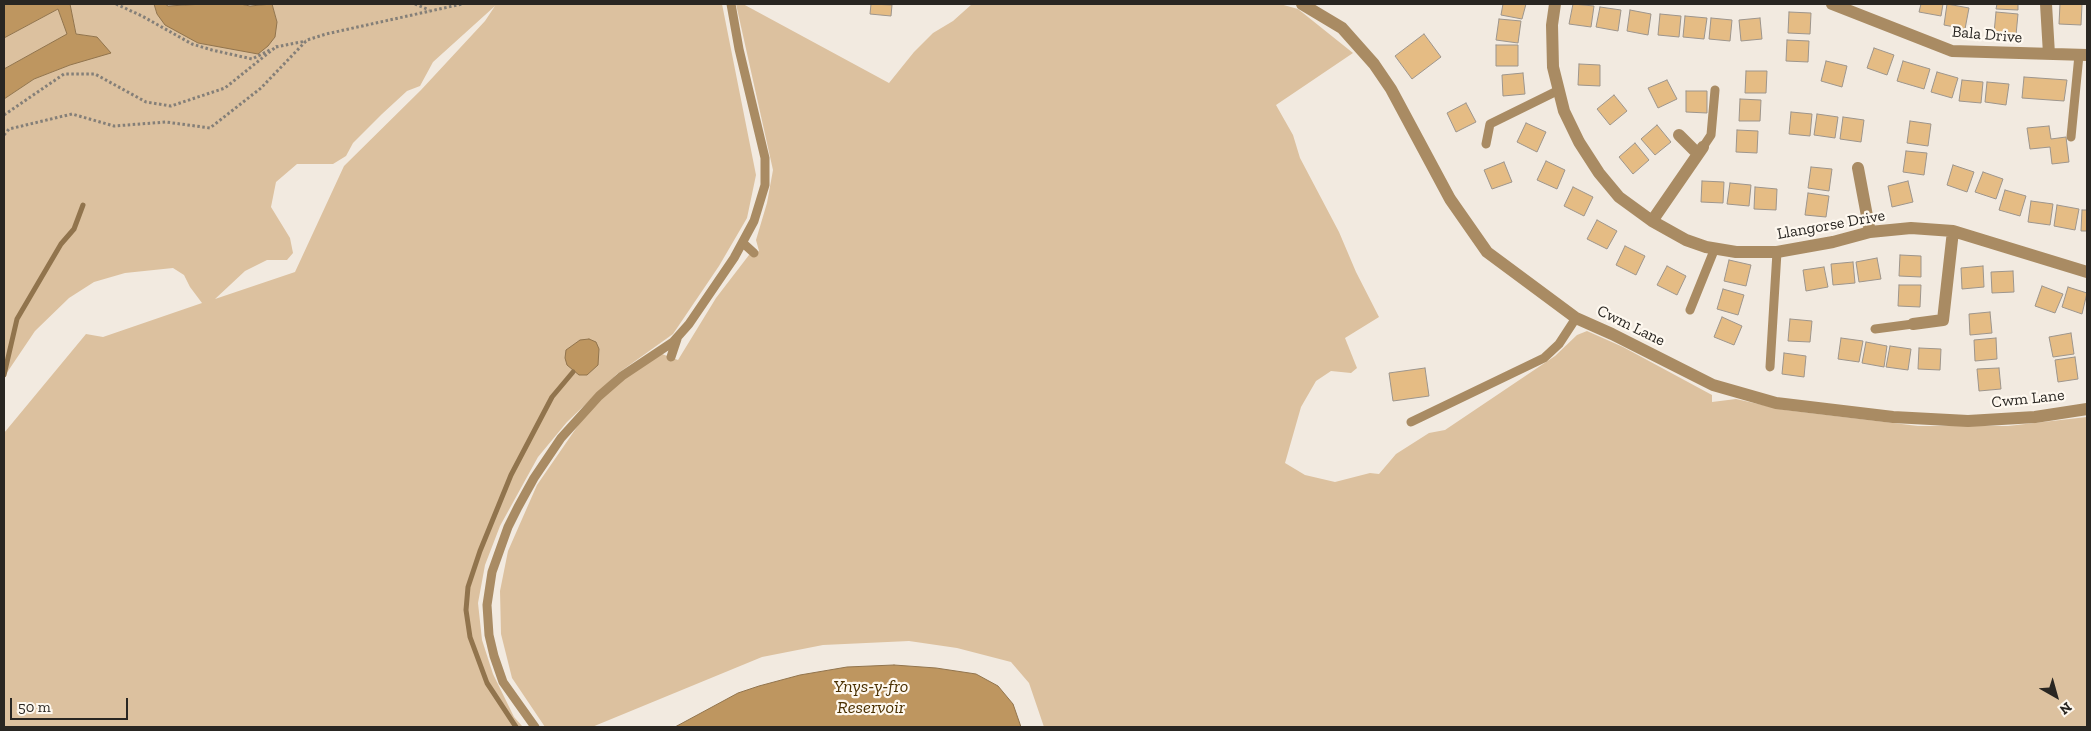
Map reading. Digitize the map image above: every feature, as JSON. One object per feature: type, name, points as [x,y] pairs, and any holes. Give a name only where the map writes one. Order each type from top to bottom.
[{"type":"street","name":"Cwm Lane","points":[[1302,4],[1342,28],[1374,64],[1391,89],[1450,199],[1487,252],[1576,318],[1713,385],[1776,403],[1893,418],[1968,421],[2035,417],[2087,409]]},
{"type":"street","name":"Llangorse Drive","points":[[1555,4],[1552,25],[1553,67],[1564,111],[1579,142],[1599,173],[1619,197],[1652,221],[1686,240],[1736,252],[1777,252],[1833,242],[1870,232],[1911,228],[1954,230],[2087,272]]},
{"type":"street","name":"Bala Drive","points":[[1832,4],[1952,51],[2083,55]]},
{"type":"street","points":[[2046,4],[2049,54]]},
{"type":"street","points":[[1652,221],[1701,151],[1678,135]]},
{"type":"street","points":[[1858,168],[1870,232]]},
{"type":"street","points":[[1913,324],[1943,320],[1954,230]]},
{"type":"lane","points":[[535,727],[503,682],[491,645],[488,605],[492,572],[508,527],[534,478],[561,438],[599,396],[622,376],[673,342],[689,324],[714,280],[743,243],[754,221],[761,200],[766,172],[763,150],[741,58],[731,4]]},
{"type":"lane","points":[[2071,137],[2083,55]]},
{"type":"lane","points":[[1701,151],[1711,134],[1715,90]]},
{"type":"lane","points":[[1486,144],[1490,124],[1558,91]]},
{"type":"lane","points":[[743,243],[756,250]]},
{"type":"lane","points":[[1690,310],[1715,248]]},
{"type":"lane","points":[[1770,368],[1777,252]]},
{"type":"lane","points":[[1411,422],[1544,358],[1559,344],[1576,318]]},
{"type":"lane","points":[[1876,329],[1913,324]]},
{"type":"lane","points":[[671,358],[678,336]]},
{"type":"path","points":[[116,4],[192,44],[252,59],[277,46],[462,4]]},
{"type":"path","points":[[415,4],[430,10]]},
{"type":"path","points":[[4,134],[9,129],[72,114],[114,126],[166,122],[210,128],[261,88],[307,40]]},
{"type":"path","points":[[4,115],[64,74],[95,74],[146,102],[171,106],[226,88],[277,46]]},
{"type":"shaded area","points":[[69,4],[154,4],[157,14],[198,43],[211,45],[277,22],[272,4],[722,4],[756,175],[747,218],[719,266],[673,334],[617,374],[567,422],[538,457],[500,526],[485,565],[478,603],[482,640],[493,674],[514,717],[521,727],[4,727],[4,433],[86,334],[103,337],[202,303],[184,275],[173,268],[125,273],[94,282],[69,298],[35,331],[4,377],[4,99],[34,79],[70,65],[97,37],[76,34]],"holes":[[[495,6],[485,21],[421,90],[344,166],[295,272],[215,299],[245,271],[267,260],[287,260],[293,253],[290,238],[271,207],[276,182],[297,164],[333,164],[346,156],[353,143],[382,114],[407,91],[420,86],[433,62]]]},
{"type":"shaded area","points":[[736,4],[743,4],[889,83],[914,52],[933,33],[953,21],[972,4],[1280,4],[1298,9],[1353,53],[1276,105],[1293,135],[1300,158],[1339,232],[1356,272],[1379,317],[1345,338],[1357,368],[1351,373],[1331,371],[1316,381],[1301,407],[1285,463],[1305,475],[1335,482],[1370,473],[1379,474],[1396,454],[1429,433],[1445,430],[1555,356],[1577,335],[1587,331],[1623,347],[1712,395],[1712,402],[1736,399],[1785,410],[1918,426],[2008,426],[2087,417],[2087,727],[1044,727],[1029,683],[1011,662],[957,648],[909,641],[823,645],[762,657],[592,727],[545,727],[512,678],[501,634],[500,591],[508,551],[537,485],[588,411],[622,379],[662,354],[678,360],[716,298],[749,255],[759,251],[756,240],[767,203],[773,170]]},
{"type":"shaded area","points":[[58,9],[68,34],[4,69],[4,38]]},
{"type":"water","points":[[4,4],[70,4],[76,34],[97,37],[111,53],[70,65],[34,79],[4,99],[4,69],[67,34],[58,9],[4,38]]},
{"type":"water","points":[[154,4],[165,4],[168,6],[240,4],[250,6],[272,4],[277,22],[275,37],[258,54],[198,43],[165,25],[157,14]]},
{"type":"water","points":[[589,339],[596,342],[599,349],[598,365],[587,375],[579,375],[567,365],[565,358],[566,350],[580,340]]},
{"type":"water","name":"Ynys-y-fro Reservoir","points":[[894,665],[936,668],[976,674],[998,686],[1013,704],[1021,727],[675,727],[738,693],[759,686],[800,675],[847,667]]},
{"type":"building","points":[[871,4],[892,5],[891,16],[870,14]]},
{"type":"building","points":[[1503,4],[1526,4],[1522,19],[1501,15]]},
{"type":"building","points":[[1573,4],[1594,6],[1591,27],[1569,24]]},
{"type":"building","points":[[1921,4],[1943,4],[1941,16],[1919,12]]},
{"type":"building","points":[[1947,4],[1969,8],[1965,29],[1944,25]]},
{"type":"building","points":[[1997,4],[2018,4],[2018,10],[1996,9]]},
{"type":"building","points":[[2060,4],[2082,4],[2081,25],[2059,24]]},
{"type":"building","points":[[1600,7],[1621,10],[1618,31],[1596,27]]},
{"type":"building","points":[[1630,10],[1651,14],[1648,35],[1627,31]]},
{"type":"building","points":[[1789,12],[1811,13],[1810,34],[1788,33]]},
{"type":"building","points":[[1996,12],[2018,14],[2016,35],[1994,33]]},
{"type":"building","points":[[1660,14],[1681,16],[1679,37],[1658,35]]},
{"type":"building","points":[[1685,16],[1707,18],[1704,39],[1683,37]]},
{"type":"building","points":[[1711,18],[1732,20],[1730,41],[1709,39]]},
{"type":"building","points":[[1760,18],[1762,39],[1741,41],[1739,20]]},
{"type":"building","points":[[1499,19],[1521,21],[1518,43],[1496,40]]},
{"type":"building","points":[[1424,34],[1441,57],[1412,79],[1395,56]]},
{"type":"building","points":[[1787,40],[1809,41],[1808,62],[1786,61]]},
{"type":"building","points":[[1496,45],[1518,45],[1518,66],[1496,66]]},
{"type":"building","points":[[1874,48],[1894,55],[1887,75],[1867,68]]},
{"type":"building","points":[[1826,61],[1847,66],[1842,87],[1821,81]]},
{"type":"building","points":[[1903,61],[1930,69],[1924,89],[1897,81]]},
{"type":"building","points":[[1579,64],[1600,65],[1600,86],[1578,85]]},
{"type":"building","points":[[1746,71],[1767,71],[1766,93],[1745,93]]},
{"type":"building","points":[[1937,72],[1958,78],[1952,98],[1931,92]]},
{"type":"building","points":[[1523,73],[1525,94],[1503,96],[1502,75]]},
{"type":"building","points":[[2024,77],[2067,80],[2064,101],[2022,98]]},
{"type":"building","points":[[1667,80],[1677,99],[1658,108],[1648,88]]},
{"type":"building","points":[[1962,80],[1983,82],[1981,103],[1959,101]]},
{"type":"building","points":[[1987,82],[2009,84],[2006,105],[1985,102]]},
{"type":"building","points":[[1686,91],[1707,91],[1707,113],[1686,112]]},
{"type":"building","points":[[1614,95],[1627,111],[1610,125],[1597,109]]},
{"type":"building","points":[[1740,99],[1761,100],[1760,121],[1739,121]]},
{"type":"building","points":[[1466,103],[1476,122],[1456,132],[1447,113]]},
{"type":"building","points":[[1791,112],[1812,114],[1810,136],[1789,134]]},
{"type":"building","points":[[1817,114],[1838,117],[1835,138],[1814,135]]},
{"type":"building","points":[[1843,117],[1864,120],[1861,142],[1840,139]]},
{"type":"building","points":[[1910,121],[1931,124],[1928,146],[1907,143]]},
{"type":"building","points":[[1526,123],[1546,132],[1537,152],[1517,142]]},
{"type":"building","points":[[1657,125],[1671,142],[1655,155],[1641,139]]},
{"type":"building","points":[[2049,126],[2051,139],[2066,137],[2069,162],[2052,164],[2050,147],[2030,149],[2027,128]]},
{"type":"building","points":[[1737,130],[1758,131],[1757,153],[1736,152]]},
{"type":"building","points":[[1635,143],[1649,160],[1633,174],[1619,157]]},
{"type":"building","points":[[1906,151],[1927,153],[1924,175],[1903,172]]},
{"type":"building","points":[[1546,161],[1565,170],[1557,189],[1537,180]]},
{"type":"building","points":[[1504,162],[1512,182],[1492,189],[1484,170]]},
{"type":"building","points":[[1953,165],[1974,172],[1967,192],[1947,185]]},
{"type":"building","points":[[1811,167],[1832,169],[1829,191],[1808,188]]},
{"type":"building","points":[[1983,172],[2003,179],[1996,199],[1975,192]]},
{"type":"building","points":[[1702,181],[1724,182],[1723,203],[1701,202]]},
{"type":"building","points":[[1908,181],[1913,202],[1892,207],[1888,186]]},
{"type":"building","points":[[1730,183],[1751,185],[1749,206],[1727,204]]},
{"type":"building","points":[[1573,187],[1593,197],[1584,216],[1564,206]]},
{"type":"building","points":[[1755,187],[1777,189],[1776,210],[1754,209]]},
{"type":"building","points":[[2005,190],[2026,196],[2020,216],[1999,210]]},
{"type":"building","points":[[1808,193],[1829,196],[1826,217],[1805,215]]},
{"type":"building","points":[[2031,201],[2053,204],[2050,225],[2028,222]]},
{"type":"building","points":[[2057,205],[2079,209],[2075,230],[2054,226]]},
{"type":"building","points":[[2082,210],[2087,210],[2087,231],[2081,231]]},
{"type":"building","points":[[1597,220],[1617,231],[1607,249],[1587,239]]},
{"type":"building","points":[[1625,246],[1645,256],[1636,275],[1616,265]]},
{"type":"building","points":[[1900,255],[1921,256],[1921,277],[1899,276]]},
{"type":"building","points":[[1877,258],[1881,279],[1859,282],[1856,262]]},
{"type":"building","points":[[1729,260],[1751,265],[1746,286],[1724,281]]},
{"type":"building","points":[[1853,262],[1855,283],[1833,285],[1831,264]]},
{"type":"building","points":[[1667,266],[1686,276],[1677,295],[1657,285]]},
{"type":"building","points":[[1983,266],[1984,287],[1962,289],[1961,268]]},
{"type":"building","points":[[1824,267],[1828,287],[1806,291],[1803,270]]},
{"type":"building","points":[[2013,271],[2014,292],[1992,293],[1991,272]]},
{"type":"building","points":[[1899,285],[1921,285],[1920,307],[1898,306]]},
{"type":"building","points":[[2042,286],[2063,294],[2055,313],[2035,306]]},
{"type":"building","points":[[2068,287],[2087,293],[2082,314],[2062,307]]},
{"type":"building","points":[[1723,289],[1744,295],[1738,315],[1717,309]]},
{"type":"building","points":[[1990,312],[1992,333],[1970,335],[1969,314]]},
{"type":"building","points":[[1722,317],[1742,326],[1734,345],[1714,337]]},
{"type":"building","points":[[1790,319],[1812,321],[1810,342],[1788,341]]},
{"type":"building","points":[[2071,333],[2074,354],[2053,357],[2049,337]]},
{"type":"building","points":[[1841,338],[1863,341],[1859,362],[1838,359]]},
{"type":"building","points":[[1996,338],[1997,359],[1975,361],[1974,340]]},
{"type":"building","points":[[1866,342],[1887,346],[1884,367],[1862,363]]},
{"type":"building","points":[[1890,346],[1911,349],[1908,370],[1886,367]]},
{"type":"building","points":[[1919,348],[1941,349],[1940,370],[1918,369]]},
{"type":"building","points":[[1784,353],[1806,356],[1804,377],[1782,374]]},
{"type":"building","points":[[2075,357],[2078,379],[2058,382],[2055,360]]},
{"type":"building","points":[[1425,368],[1429,396],[1393,401],[1389,373]]},
{"type":"building","points":[[1999,368],[2001,389],[1979,391],[1977,369]]},
{"type":"waterway","points":[[4,375],[17,319],[61,244],[74,229],[83,205]]},
{"type":"waterway","points":[[516,727],[487,683],[470,637],[466,610],[468,587],[480,551],[511,475],[552,397],[573,372]]}]
